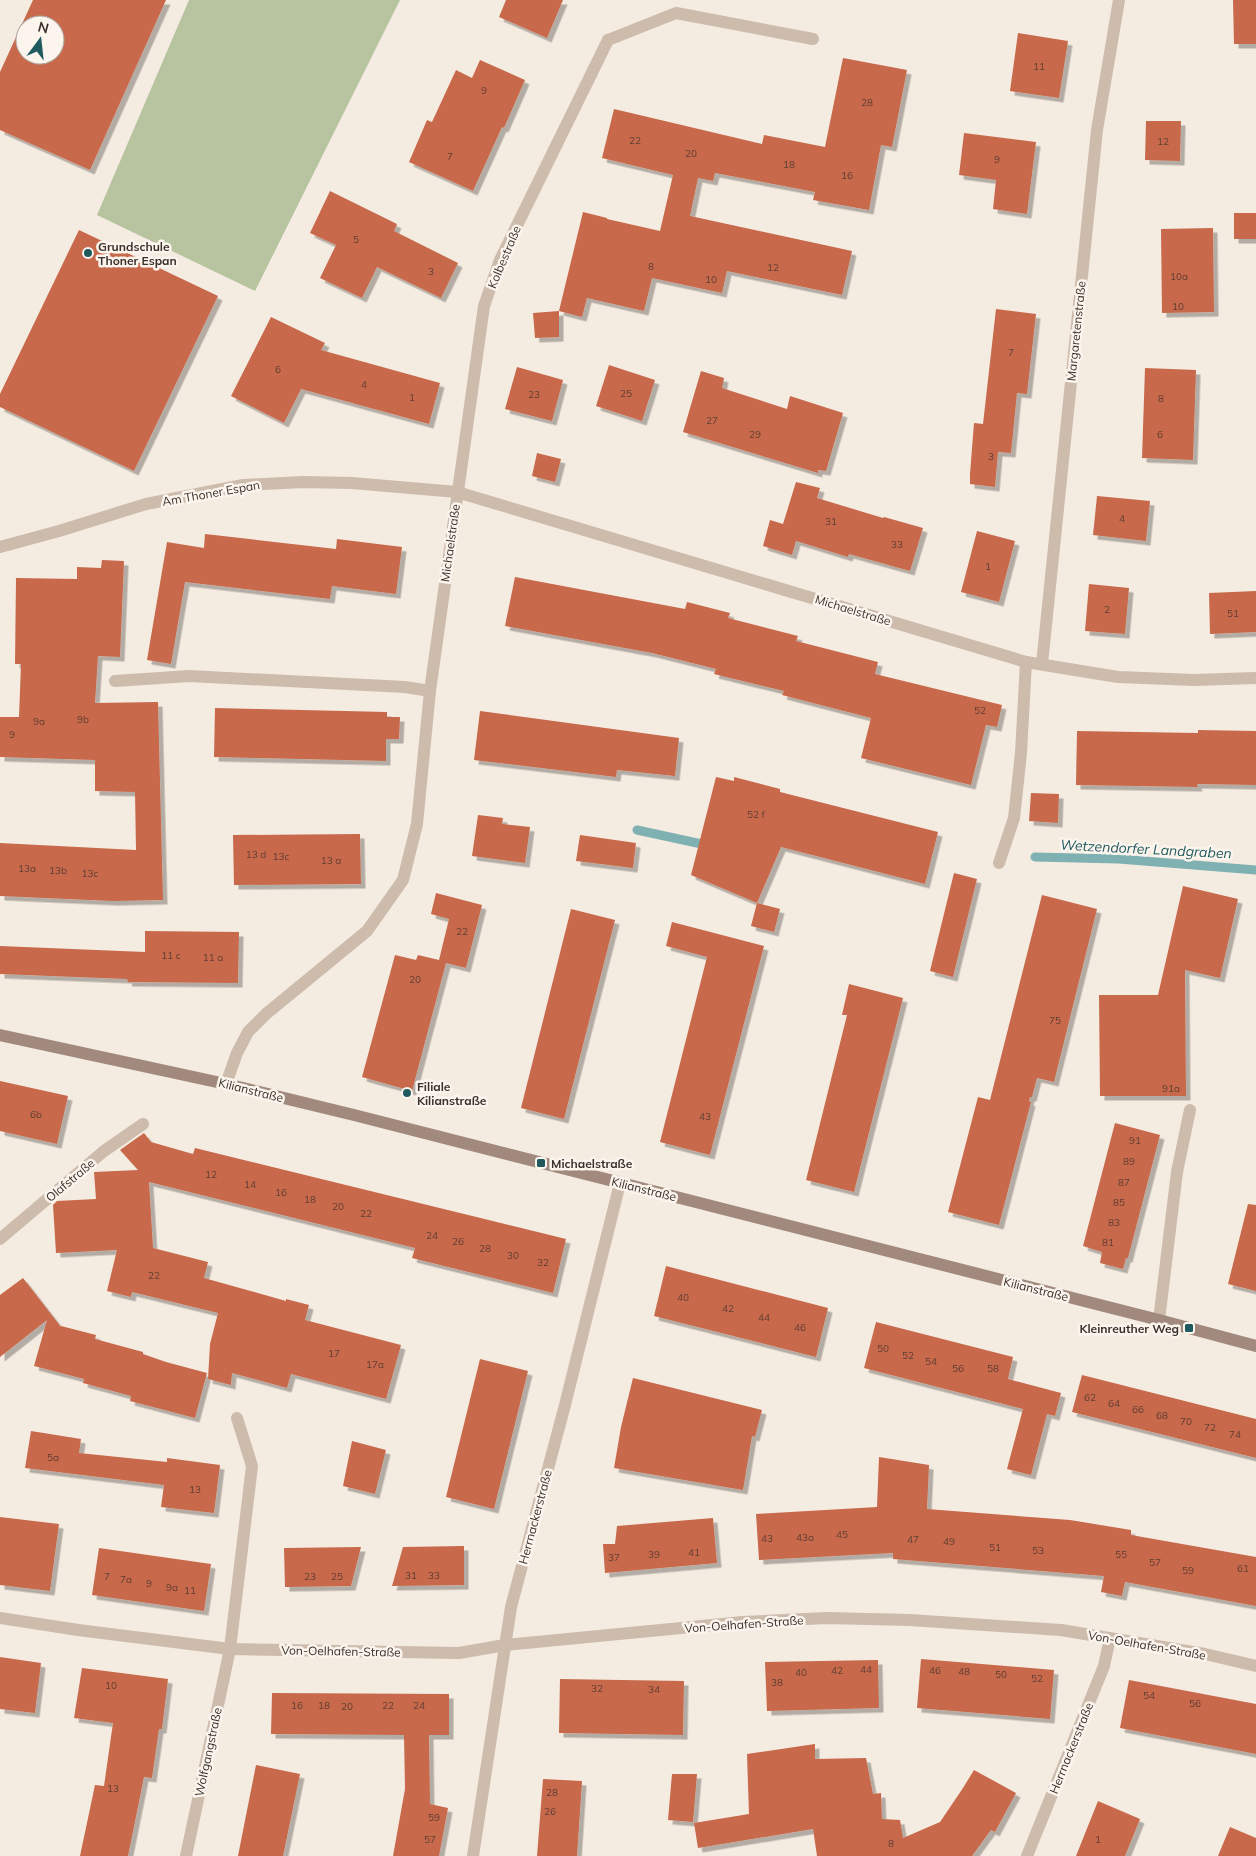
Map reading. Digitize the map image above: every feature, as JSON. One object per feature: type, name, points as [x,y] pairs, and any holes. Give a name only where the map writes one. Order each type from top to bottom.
[{"type":"main road","name":"Kilianstraße","points":[[0,1035],[226,1084],[1256,1346]]},
{"type":"street","name":"Margaretenstraße","points":[[1042,664],[1097,130],[1119,0]]},
{"type":"street","name":"Kolbestraße","points":[[457,492],[484,306],[500,260],[608,40],[676,13],[813,39]]},
{"type":"street","name":"Am Thoner Espan","points":[[0,547],[146,504],[244,485],[303,482],[352,483],[457,492]]},
{"type":"street","name":"Michaelstraße","points":[[226,1084],[248,1032],[266,1014],[367,931],[403,880],[417,824],[430,691],[457,492],[1026,662],[1118,677],[1194,680],[1256,678]]},
{"type":"street","points":[[999,863],[1014,818],[1021,753],[1026,662]]},
{"type":"street","points":[[115,681],[188,676],[396,686],[430,691]]},
{"type":"street","points":[[1159,1320],[1177,1172],[1190,1110]]},
{"type":"street","name":"Olafstraße","points":[[0,1239],[104,1150],[143,1124]]},
{"type":"street","name":"Herrnackerstraße","points":[[473,1856],[511,1607],[565,1405],[620,1183]]},
{"type":"street","points":[[230,1649],[252,1466],[237,1418]]},
{"type":"street","name":"Von-Oelhafen-Straße","points":[[0,1618],[230,1649],[459,1653],[504,1645],[743,1622],[827,1618],[910,1620],[1061,1630],[1205,1654],[1256,1666]]},
{"type":"street","name":"Herrnackerstraße","points":[[1027,1856],[1104,1666],[1110,1638]]},
{"type":"street","name":"Wolfgangstraße","points":[[186,1856],[230,1649]]},
{"type":"green space","points":[[189,0],[400,0],[255,291],[97,215]]},
{"type":"building","points":[[33,0],[166,0],[90,170],[0,130],[0,72],[15,39],[15,65],[65,65],[65,15],[26,15]]},
{"type":"building","points":[[506,0],[563,0],[547,38],[499,17]]},
{"type":"building","points":[[1233,0],[1256,0],[1256,44],[1234,44]]},
{"type":"building","points":[[1018,33],[1068,41],[1059,98],[1010,91]]},
{"type":"building","points":[[843,58],[907,70],[892,147],[881,145],[869,210],[813,200],[815,192],[715,173],[713,181],[698,178],[690,216],[852,251],[842,295],[727,271],[722,293],[652,278],[644,311],[587,298],[582,317],[559,311],[583,212],[660,231],[673,175],[602,158],[614,109],[762,144],[764,135],[825,147]]},
{"type":"building","points":[[480,60],[525,80],[473,191],[409,162],[427,120],[432,122],[456,70],[472,78]]},
{"type":"building","points":[[1146,121],[1181,121],[1180,161],[1145,160]]},
{"type":"building","points":[[964,133],[1036,142],[1027,214],[993,209],[996,180],[959,175]]},
{"type":"building","points":[[330,191],[397,224],[394,231],[458,263],[441,298],[377,267],[362,298],[320,278],[336,245],[310,233]]},
{"type":"building","points":[[1234,213],[1256,213],[1256,239],[1234,239]]},
{"type":"building","points":[[1213,228],[1214,312],[1162,313],[1161,229]]},
{"type":"building","points":[[79,230],[218,296],[134,471],[0,407],[0,394]]},
{"type":"building","points":[[996,309],[1036,314],[1027,394],[1017,393],[1011,453],[998,452],[995,487],[970,484],[970,474],[974,423],[983,424]]},
{"type":"building","points":[[559,311],[559,337],[535,338],[533,313]]},
{"type":"building","points":[[271,317],[325,343],[321,350],[440,383],[429,424],[301,389],[284,423],[231,396]]},
{"type":"building","points":[[609,365],[655,380],[642,421],[596,406]]},
{"type":"building","points":[[517,367],[563,380],[552,421],[505,409]]},
{"type":"building","points":[[1145,368],[1196,370],[1193,460],[1142,458]]},
{"type":"building","points":[[701,371],[724,378],[722,388],[787,409],[790,396],[843,413],[826,471],[818,470],[818,473],[683,432]]},
{"type":"building","points":[[537,453],[561,459],[555,482],[532,476]]},
{"type":"building","points":[[796,482],[820,488],[817,498],[923,528],[910,571],[849,554],[848,557],[796,541],[792,555],[763,546],[770,520],[783,524]]},
{"type":"building","points":[[1097,496],[1150,501],[1146,541],[1093,535]]},
{"type":"building","points":[[977,531],[1015,541],[999,602],[961,592]]},
{"type":"building","points":[[205,534],[336,549],[337,539],[402,547],[396,594],[332,586],[330,599],[185,582],[171,664],[147,660],[167,542],[204,548]]},
{"type":"building","points":[[102,560],[124,561],[120,657],[98,656],[95,703],[158,702],[163,900],[113,901],[0,896],[0,843],[136,850],[135,792],[95,791],[95,760],[0,757],[0,717],[19,717],[21,664],[15,664],[16,578],[77,579],[77,567],[101,568]]},
{"type":"building","points":[[515,577],[685,609],[687,602],[730,613],[728,618],[798,636],[796,641],[878,662],[875,674],[1002,705],[997,727],[986,725],[971,785],[861,758],[871,718],[782,695],[784,691],[714,674],[716,669],[652,653],[505,626]]},
{"type":"building","points":[[1089,584],[1129,588],[1125,634],[1085,631]]},
{"type":"building","points":[[1256,591],[1256,632],[1210,634],[1209,593]]},
{"type":"building","points":[[215,708],[387,712],[387,717],[400,717],[399,739],[386,739],[386,761],[214,757]]},
{"type":"building","points":[[480,711],[679,738],[675,776],[617,770],[616,777],[474,760]]},
{"type":"building","points":[[1198,730],[1256,731],[1256,785],[1197,784],[1198,787],[1076,785],[1077,731],[1198,733]]},
{"type":"building","points":[[716,777],[734,781],[734,777],[780,789],[780,792],[938,832],[925,884],[781,847],[757,903],[691,875]]},
{"type":"building","points":[[1031,793],[1059,794],[1058,823],[1029,821]]},
{"type":"building","points":[[478,815],[503,818],[502,824],[530,827],[525,863],[472,856]]},
{"type":"building","points":[[360,834],[361,884],[234,885],[233,835]]},
{"type":"building","points":[[580,835],[636,843],[633,868],[576,861]]},
{"type":"building","points":[[954,873],[977,879],[953,977],[930,971]]},
{"type":"building","points":[[1183,886],[1238,899],[1220,978],[1185,970],[1186,1096],[1100,1096],[1099,995],[1158,995]]},
{"type":"building","points":[[436,893],[482,905],[466,968],[446,963],[412,1091],[362,1077],[395,955],[416,960],[418,955],[439,960],[449,919],[431,914]]},
{"type":"building","points":[[1042,895],[1097,909],[1054,1082],[1037,1078],[1032,1097],[1030,1097],[1029,1101],[1031,1102],[999,1225],[948,1212],[978,1097],[990,1100]]},
{"type":"building","points":[[757,903],[780,909],[774,932],[751,926]]},
{"type":"building","points":[[571,909],[615,920],[564,1119],[521,1108]]},
{"type":"building","points":[[672,922],[764,946],[710,1155],[660,1142],[707,957],[666,946]]},
{"type":"building","points":[[145,931],[239,932],[238,983],[128,982],[127,979],[0,974],[0,946],[145,952]]},
{"type":"building","points":[[849,984],[903,998],[854,1192],[806,1180],[847,1015],[842,1015]]},
{"type":"building","points":[[0,1081],[68,1096],[57,1144],[0,1131]]},
{"type":"building","points":[[1115,1123],[1160,1135],[1128,1258],[1126,1258],[1123,1269],[1100,1263],[1102,1252],[1083,1246]]},
{"type":"building","points":[[144,1133],[151,1142],[193,1154],[195,1148],[566,1239],[553,1293],[412,1258],[415,1248],[149,1182],[153,1248],[208,1262],[204,1278],[286,1301],[286,1299],[309,1305],[305,1320],[401,1345],[386,1399],[291,1374],[287,1388],[232,1373],[231,1385],[208,1379],[210,1344],[218,1313],[132,1292],[131,1297],[107,1291],[117,1250],[56,1253],[53,1205],[57,1201],[96,1199],[94,1172],[138,1170],[120,1150]]},
{"type":"building","points":[[1248,1204],[1256,1205],[1256,1291],[1228,1284]]},
{"type":"building","points":[[666,1266],[828,1308],[816,1357],[654,1316]]},
{"type":"building","points":[[23,1278],[61,1327],[96,1335],[95,1339],[143,1352],[143,1354],[166,1362],[207,1373],[195,1418],[130,1401],[131,1396],[83,1383],[84,1379],[34,1366],[47,1320],[0,1357],[0,1295]]},
{"type":"building","points":[[876,1322],[1013,1357],[1008,1379],[1061,1393],[1055,1416],[1047,1414],[1031,1475],[1007,1469],[1023,1409],[864,1368]]},
{"type":"building","points":[[480,1359],[528,1371],[494,1509],[446,1497]]},
{"type":"building","points":[[1082,1375],[1256,1419],[1256,1458],[1072,1412]]},
{"type":"building","points":[[633,1378],[762,1410],[755,1437],[752,1436],[743,1490],[614,1468],[621,1427]]},
{"type":"building","points":[[31,1431],[81,1439],[79,1453],[167,1462],[167,1458],[220,1465],[214,1513],[161,1507],[164,1485],[25,1468]]},
{"type":"building","points":[[352,1441],[386,1450],[375,1494],[343,1486]]},
{"type":"building","points":[[879,1457],[929,1465],[927,1509],[1070,1520],[1131,1530],[1131,1535],[1256,1557],[1256,1606],[1125,1582],[1122,1596],[1101,1592],[1104,1576],[893,1559],[893,1553],[759,1560],[756,1514],[877,1507]]},
{"type":"building","points":[[0,1517],[59,1524],[50,1591],[0,1585]]},
{"type":"building","points":[[713,1518],[717,1563],[605,1573],[603,1544],[615,1544],[617,1526]]},
{"type":"building","points":[[464,1546],[464,1585],[392,1586],[403,1547]]},
{"type":"building","points":[[361,1547],[351,1586],[285,1587],[284,1548]]},
{"type":"building","points":[[99,1548],[211,1564],[204,1611],[92,1595]]},
{"type":"building","points":[[0,1657],[41,1663],[35,1713],[0,1709]]},
{"type":"building","points":[[921,1659],[1054,1670],[1050,1719],[917,1708]]},
{"type":"building","points":[[878,1660],[879,1708],[767,1711],[765,1662]]},
{"type":"building","points":[[82,1668],[168,1679],[162,1729],[159,1729],[152,1778],[144,1777],[128,1856],[80,1856],[95,1785],[104,1786],[113,1723],[74,1718]]},
{"type":"building","points":[[560,1679],[684,1681],[683,1735],[559,1733]]},
{"type":"building","points":[[1129,1680],[1256,1704],[1256,1754],[1120,1728]]},
{"type":"building","points":[[272,1693],[449,1694],[449,1735],[429,1735],[430,1804],[448,1808],[439,1856],[393,1856],[405,1789],[404,1735],[271,1734]]},
{"type":"building","points":[[815,1744],[815,1759],[866,1758],[873,1794],[881,1793],[882,1819],[900,1820],[903,1838],[940,1822],[974,1770],[1016,1793],[995,1832],[991,1830],[972,1856],[817,1856],[813,1829],[698,1848],[694,1823],[749,1814],[747,1754]]},
{"type":"building","points":[[256,1765],[300,1774],[283,1856],[238,1856]]},
{"type":"building","points":[[672,1774],[697,1774],[693,1822],[668,1820]]},
{"type":"building","points":[[543,1779],[582,1781],[577,1856],[537,1856]]},
{"type":"building","points":[[1098,1801],[1140,1819],[1125,1856],[1076,1856]]},
{"type":"building","points":[[1230,1827],[1256,1838],[1256,1856],[1218,1856]]},
{"type":"waterway","name":"Wetzendorfer Landgraben","points":[[637,830],[711,846]]},
{"type":"waterway","name":"Wetzendorfer Landgraben","points":[[1035,857],[1119,859],[1256,870]]},
{"type":"place","name":"Grundschule Thoner Espan","points":[[88,253]]},
{"type":"place","name":"Filiale Kilianstraße","points":[[407,1093]]},
{"type":"place","name":"Michaelstraße","points":[[541,1163]]},
{"type":"place","name":"Kleinreuther Weg","points":[[1189,1328]]}]
